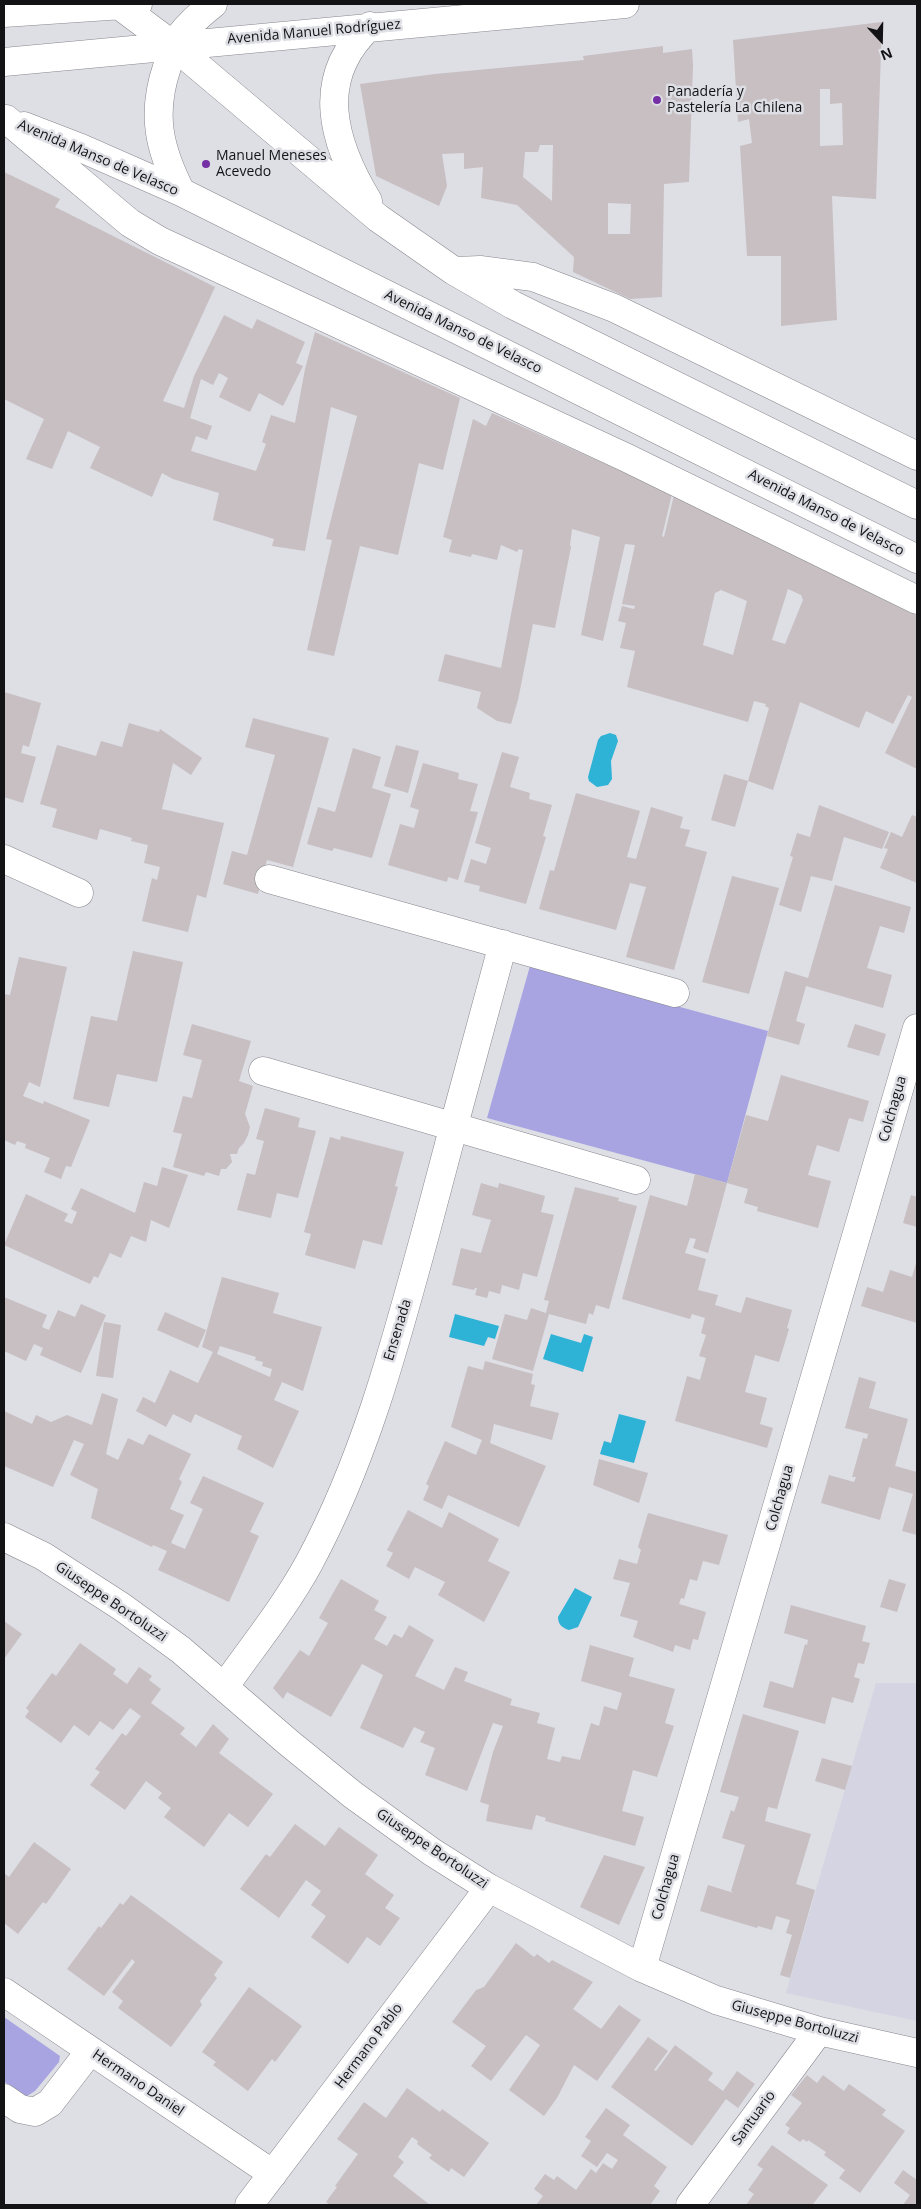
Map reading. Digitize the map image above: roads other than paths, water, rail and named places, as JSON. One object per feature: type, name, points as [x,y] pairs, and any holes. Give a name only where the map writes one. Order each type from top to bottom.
[{"type":"street","points":[[4,13],[147,4]]},
{"type":"street","points":[[181,192],[162,148],[157,106],[162,81],[174,46],[188,27],[213,4]]},
{"type":"street","name":"Avenida Manuel Rodríguez","points":[[4,62],[370,26],[625,4]]},
{"type":"street","points":[[119,6],[174,46],[378,218],[454,272],[512,305],[917,505]]},
{"type":"street","points":[[370,26],[357,38],[340,66],[335,82],[334,106],[338,140],[346,162],[378,218]]},
{"type":"street","points":[[5,119],[130,223],[160,240],[627,458],[917,600]]},
{"type":"street","name":"Avenida Manso de Velasco","points":[[5,119],[81,148],[181,192],[917,559]]},
{"type":"street","points":[[454,272],[480,270],[533,276],[614,308],[917,456]]},
{"type":"street","points":[[4,859],[79,893]]},
{"type":"street","points":[[269,879],[675,993]]},
{"type":"street","name":"Ensenada","points":[[224,1686],[278,1612],[308,1565],[336,1509],[355,1464],[373,1414],[406,1306],[503,944]]},
{"type":"street","name":"Colchagua","points":[[642,1968],[917,1028]]},
{"type":"street","points":[[263,1071],[636,1180]]},
{"type":"street","name":"Giuseppe Bortoluzzi","points":[[4,1537],[43,1556],[122,1607],[181,1650],[353,1795],[432,1852],[489,1888],[642,1968],[716,2000],[819,2031],[917,2053]]},
{"type":"street","name":"Hermano Pablo","points":[[249,2205],[489,1888]]},
{"type":"street","name":"Hermano Daniel","points":[[4,1992],[273,2174]]},
{"type":"street","name":"Santuario","points":[[690,2205],[819,2031]]},
{"type":"street","points":[[4,2098],[20,2109],[35,2112],[50,2103],[90,2051]]},
{"type":"water","points":[[610,733],[616,735],[618,741],[611,761],[612,779],[608,785],[597,787],[589,781],[588,777],[598,740],[601,736]]},
{"type":"water","points":[[455,1314],[499,1326],[495,1339],[488,1337],[484,1346],[449,1337]]},
{"type":"water","points":[[551,1334],[581,1343],[584,1334],[593,1337],[583,1372],[543,1359]]},
{"type":"water","points":[[619,1414],[646,1421],[634,1463],[600,1454],[604,1441],[611,1443]]},
{"type":"water","points":[[575,1588],[592,1597],[578,1627],[569,1630],[561,1625],[558,1617]]},
{"type":"place","name":"Panadería y Pastelería La Chilena","points":[[657,100]]},
{"type":"place","name":"Manuel Meneses Acevedo","points":[[206,164]]}]
